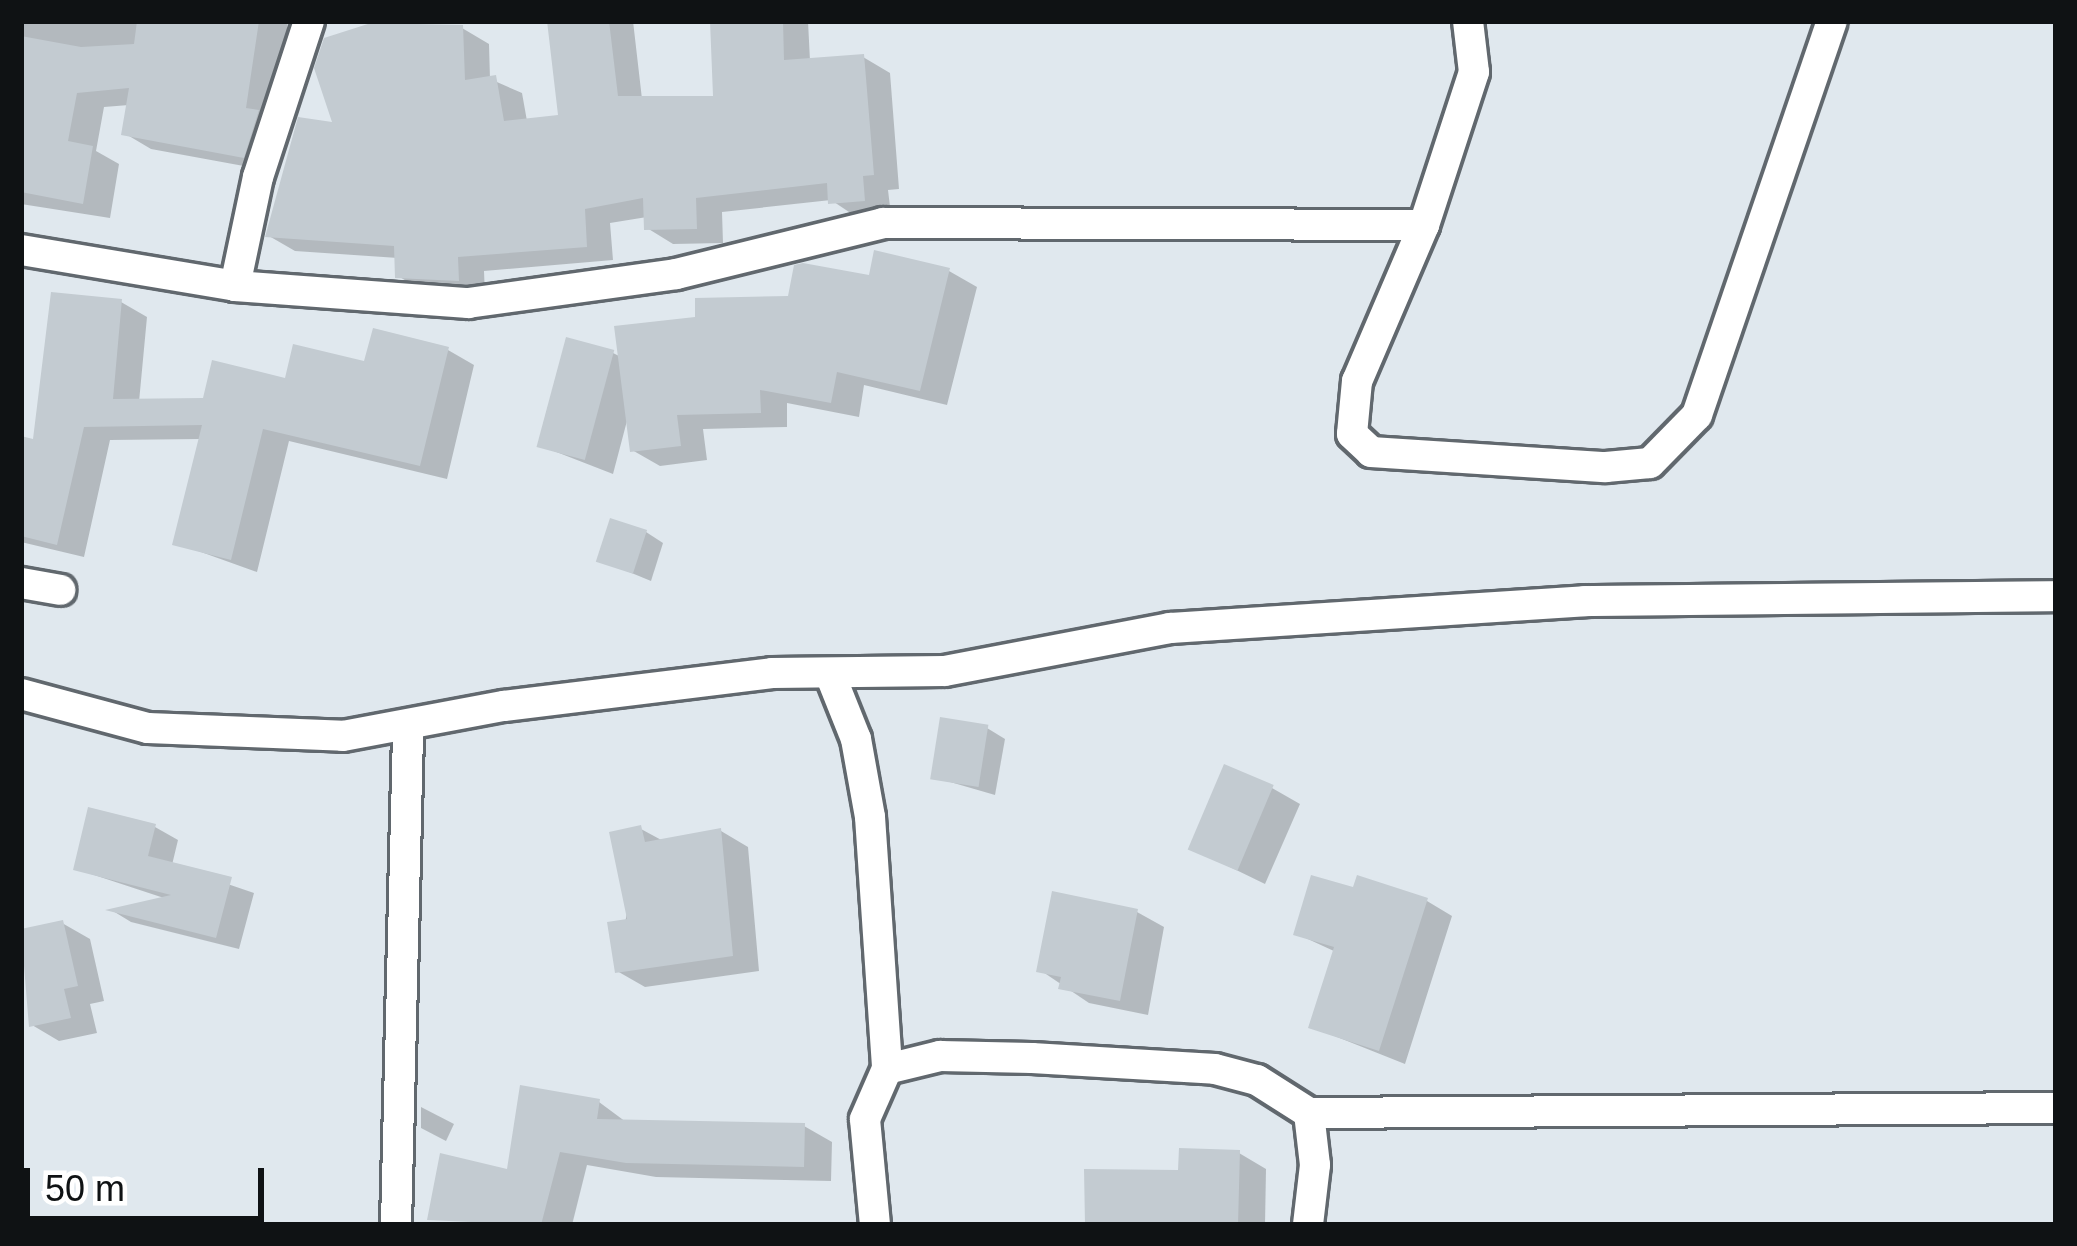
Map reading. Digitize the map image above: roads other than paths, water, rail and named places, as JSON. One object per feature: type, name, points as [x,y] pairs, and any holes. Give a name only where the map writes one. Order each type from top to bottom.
[{"type":"street","points":[[235,286],[258,177],[309,21]]},
{"type":"street","points":[[1468,21],[1474,72],[1424,225],[1357,381],[1352,434],[1371,452],[1650,463],[1697,416],[1832,21]]},
{"type":"street","points":[[21,250],[235,286],[468,303],[676,274],[883,223],[1424,225]]},
{"type":"street","points":[[21,583],[60,590]]},
{"type":"street","points":[[21,694],[148,728],[273,736],[408,729],[504,706],[772,673],[945,671],[1170,628],[1585,601],[2056,596]]},
{"type":"street","points":[[830,674],[856,739],[870,817],[887,1069],[865,1119],[875,1225]]},
{"type":"street","points":[[395,1225],[408,729]]},
{"type":"street","points":[[887,1069],[940,1056],[1215,1069],[1257,1080],[1309,1113],[2056,1108]]},
{"type":"street","points":[[1308,1225],[1315,1165],[1309,1113]]}]
